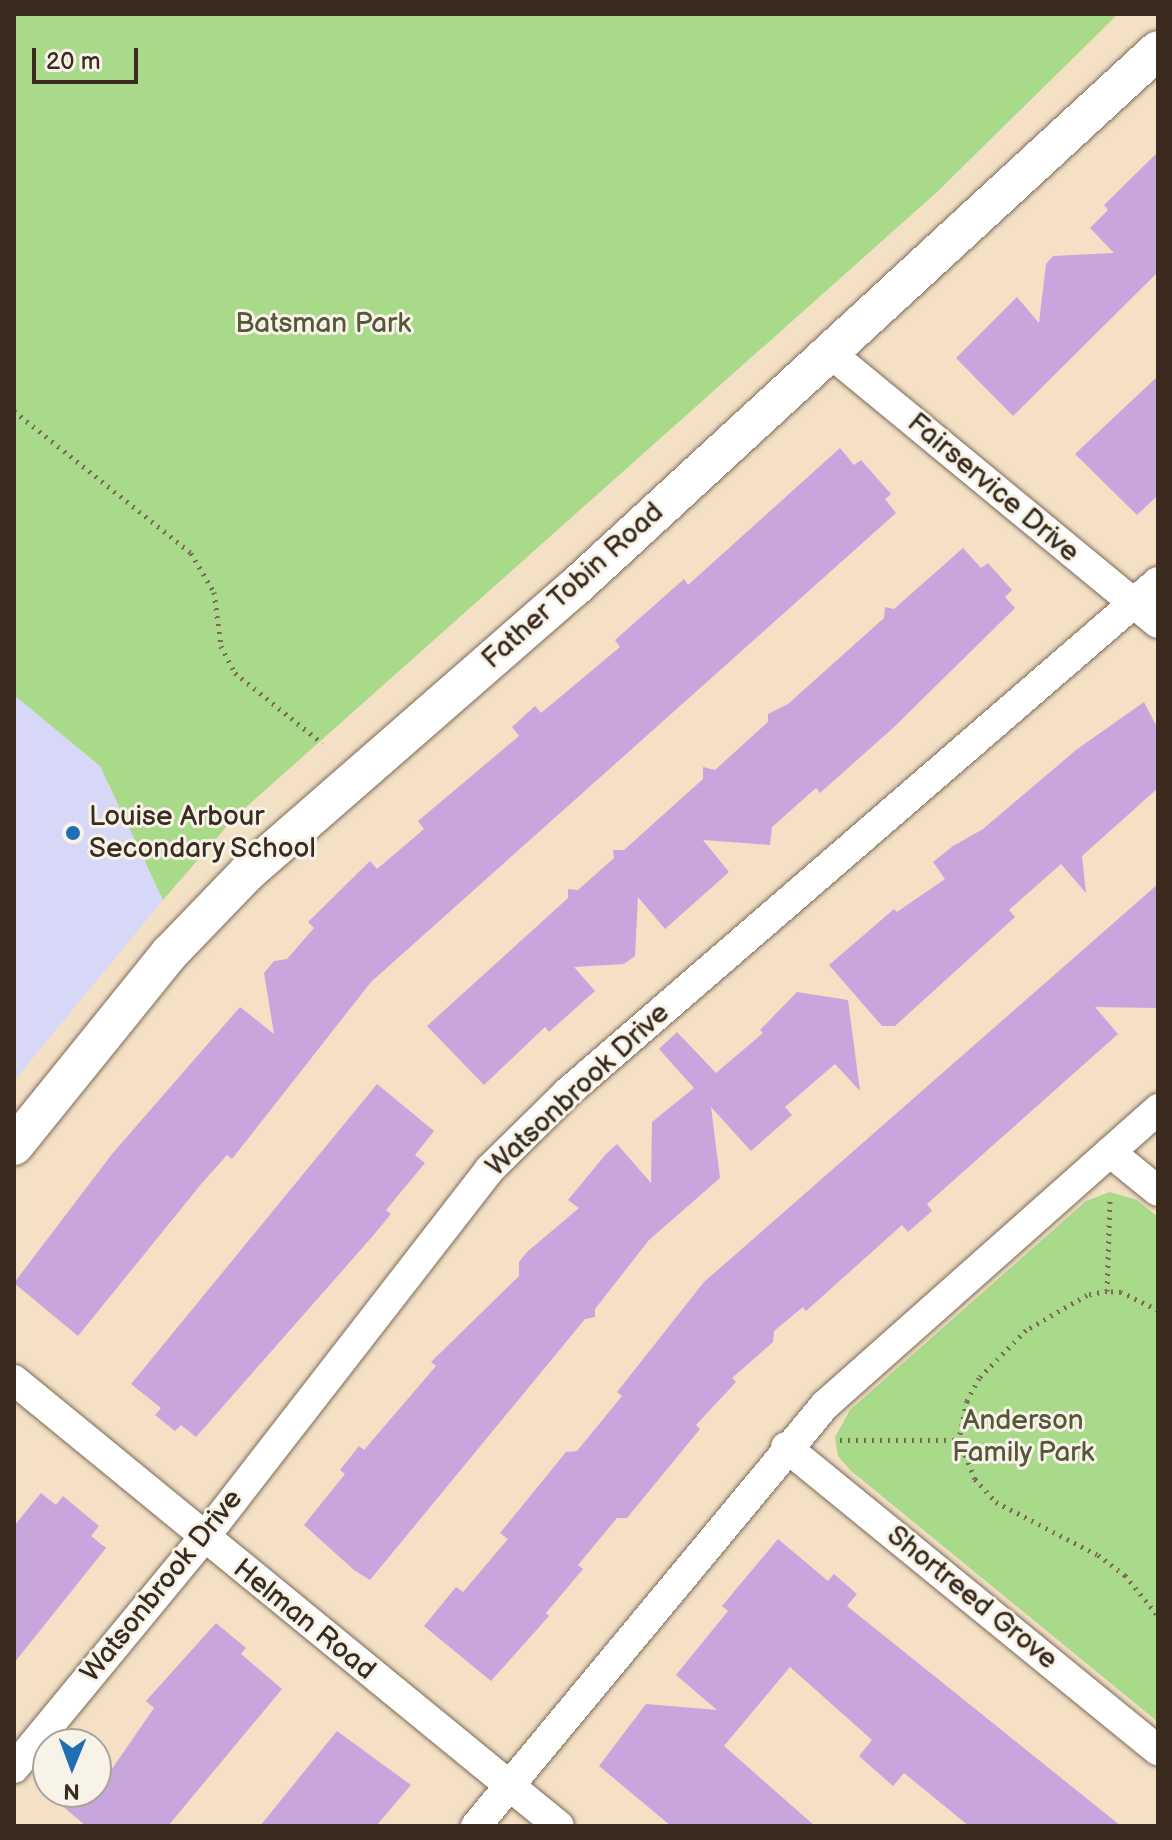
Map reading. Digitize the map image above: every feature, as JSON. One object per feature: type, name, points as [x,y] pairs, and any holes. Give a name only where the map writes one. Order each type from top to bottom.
[{"type":"street","name":"Father Tobin Road","points":[[14,1146],[170,953],[247,873],[573,589],[829,352],[1061,145],[1158,50]]},
{"type":"street","name":"Fairservice Drive","points":[[829,352],[1158,623]]},
{"type":"street","name":"Watsonbrook Drive","points":[[14,1768],[203,1539],[490,1169],[567,1093],[1158,582]]},
{"type":"street","points":[[476,1826],[786,1447],[854,1378],[1158,1109]]},
{"type":"street","points":[[1110,1152],[1158,1191]]},
{"type":"street","name":"Helman Road","points":[[14,1380],[203,1539],[559,1826]]},
{"type":"street","name":"Shortreed Grove","points":[[786,1447],[1158,1750]]},
{"type":"path","points":[[14,411],[191,553],[214,592],[221,646],[235,673],[322,743]]},
{"type":"path","points":[[1107,1291],[1110,1199]]},
{"type":"path","points":[[1158,1310],[1121,1292],[1107,1291],[1056,1311],[1001,1351],[967,1401],[959,1440],[975,1479],[996,1502],[1098,1555],[1125,1575],[1158,1616]]},
{"type":"path","points":[[840,1440],[959,1440]]},
{"type":"shaded area","name":"Louise Arbour Secondary School","points":[[14,695],[100,766],[163,900],[14,1081]]},
{"type":"green space","name":"Batsman Park","points":[[14,14],[1118,14],[936,193],[235,817],[163,900],[100,766],[14,695]]},
{"type":"green space","name":"Anderson Family Park","points":[[1110,1192],[1137,1200],[1158,1217],[1158,1722],[850,1470],[838,1456],[835,1437],[850,1410],[1086,1201]]},
{"type":"building","points":[[1158,152],[1158,272],[1013,416],[956,358],[1017,297],[1039,323],[1046,264],[1053,256],[1114,253],[1090,228],[1108,210],[1104,205]]},
{"type":"building","points":[[1158,376],[1158,495],[1137,515],[1075,454]]},
{"type":"building","points":[[840,448],[854,465],[861,460],[891,494],[885,499],[896,513],[371,982],[232,1159],[227,1155],[202,1183],[78,1336],[14,1283],[112,1154],[240,1007],[274,1034],[264,973],[274,961],[287,959],[314,928],[308,922],[370,861],[377,869],[424,829],[418,821],[519,736],[512,727],[535,706],[541,713],[620,647],[615,640],[684,579],[688,585]]},
{"type":"building","points":[[963,548],[981,568],[988,563],[1012,590],[1005,597],[1015,608],[893,728],[820,793],[816,788],[772,827],[770,845],[703,840],[729,872],[665,929],[638,897],[635,956],[624,964],[574,967],[595,991],[549,1032],[545,1027],[484,1085],[427,1026],[568,898],[568,889],[578,890],[614,858],[613,850],[624,850],[703,779],[703,767],[715,770],[768,722],[768,714],[788,704],[884,618],[885,607],[894,609]]},
{"type":"building","points":[[1144,702],[1158,729],[1158,788],[1082,856],[1086,893],[1061,864],[1009,910],[1015,917],[895,1026],[882,1026],[829,965],[894,909],[897,912],[945,879],[933,862],[983,829],[1076,750]]},
{"type":"building","points":[[1158,884],[1158,1008],[1095,1007],[1118,1034],[927,1204],[932,1211],[908,1232],[902,1225],[806,1311],[803,1307],[774,1331],[773,1342],[732,1378],[736,1382],[696,1425],[700,1429],[627,1518],[617,1518],[578,1565],[583,1569],[546,1613],[549,1616],[491,1681],[424,1626],[456,1587],[463,1592],[508,1539],[500,1533],[566,1452],[577,1451],[622,1396],[617,1392],[704,1282]]},
{"type":"building","points":[[797,992],[848,1000],[860,1091],[835,1064],[785,1107],[792,1115],[751,1151],[711,1107],[720,1178],[649,1240],[595,1309],[595,1317],[585,1319],[370,1580],[354,1570],[304,1525],[345,1474],[340,1470],[359,1446],[364,1450],[436,1366],[431,1362],[519,1276],[519,1262],[527,1252],[579,1208],[568,1200],[606,1154],[617,1144],[651,1183],[652,1122],[694,1088],[659,1049],[677,1032],[716,1073],[763,1033],[760,1030]]},
{"type":"building","points":[[377,1084],[434,1131],[415,1155],[425,1163],[386,1210],[391,1214],[371,1238],[196,1437],[181,1425],[175,1431],[155,1415],[161,1408],[131,1384]]},
{"type":"building","points":[[41,1493],[56,1505],[63,1496],[99,1526],[91,1536],[106,1548],[14,1663],[14,1526]]},
{"type":"building","points":[[778,1539],[828,1581],[834,1574],[857,1594],[847,1606],[1121,1826],[969,1826],[904,1773],[893,1786],[859,1756],[872,1740],[790,1667],[724,1746],[815,1826],[671,1826],[599,1766],[646,1704],[717,1710],[676,1675],[728,1611],[722,1606]]},
{"type":"building","points":[[216,1623],[246,1648],[241,1654],[282,1689],[168,1826],[86,1826],[65,1808],[112,1808],[112,1769],[154,1708],[146,1701]]},
{"type":"building","points":[[337,1731],[411,1785],[376,1826],[260,1826]]},
{"type":"place","name":"Louise Arbour Secondary School","points":[[73,833]]}]
